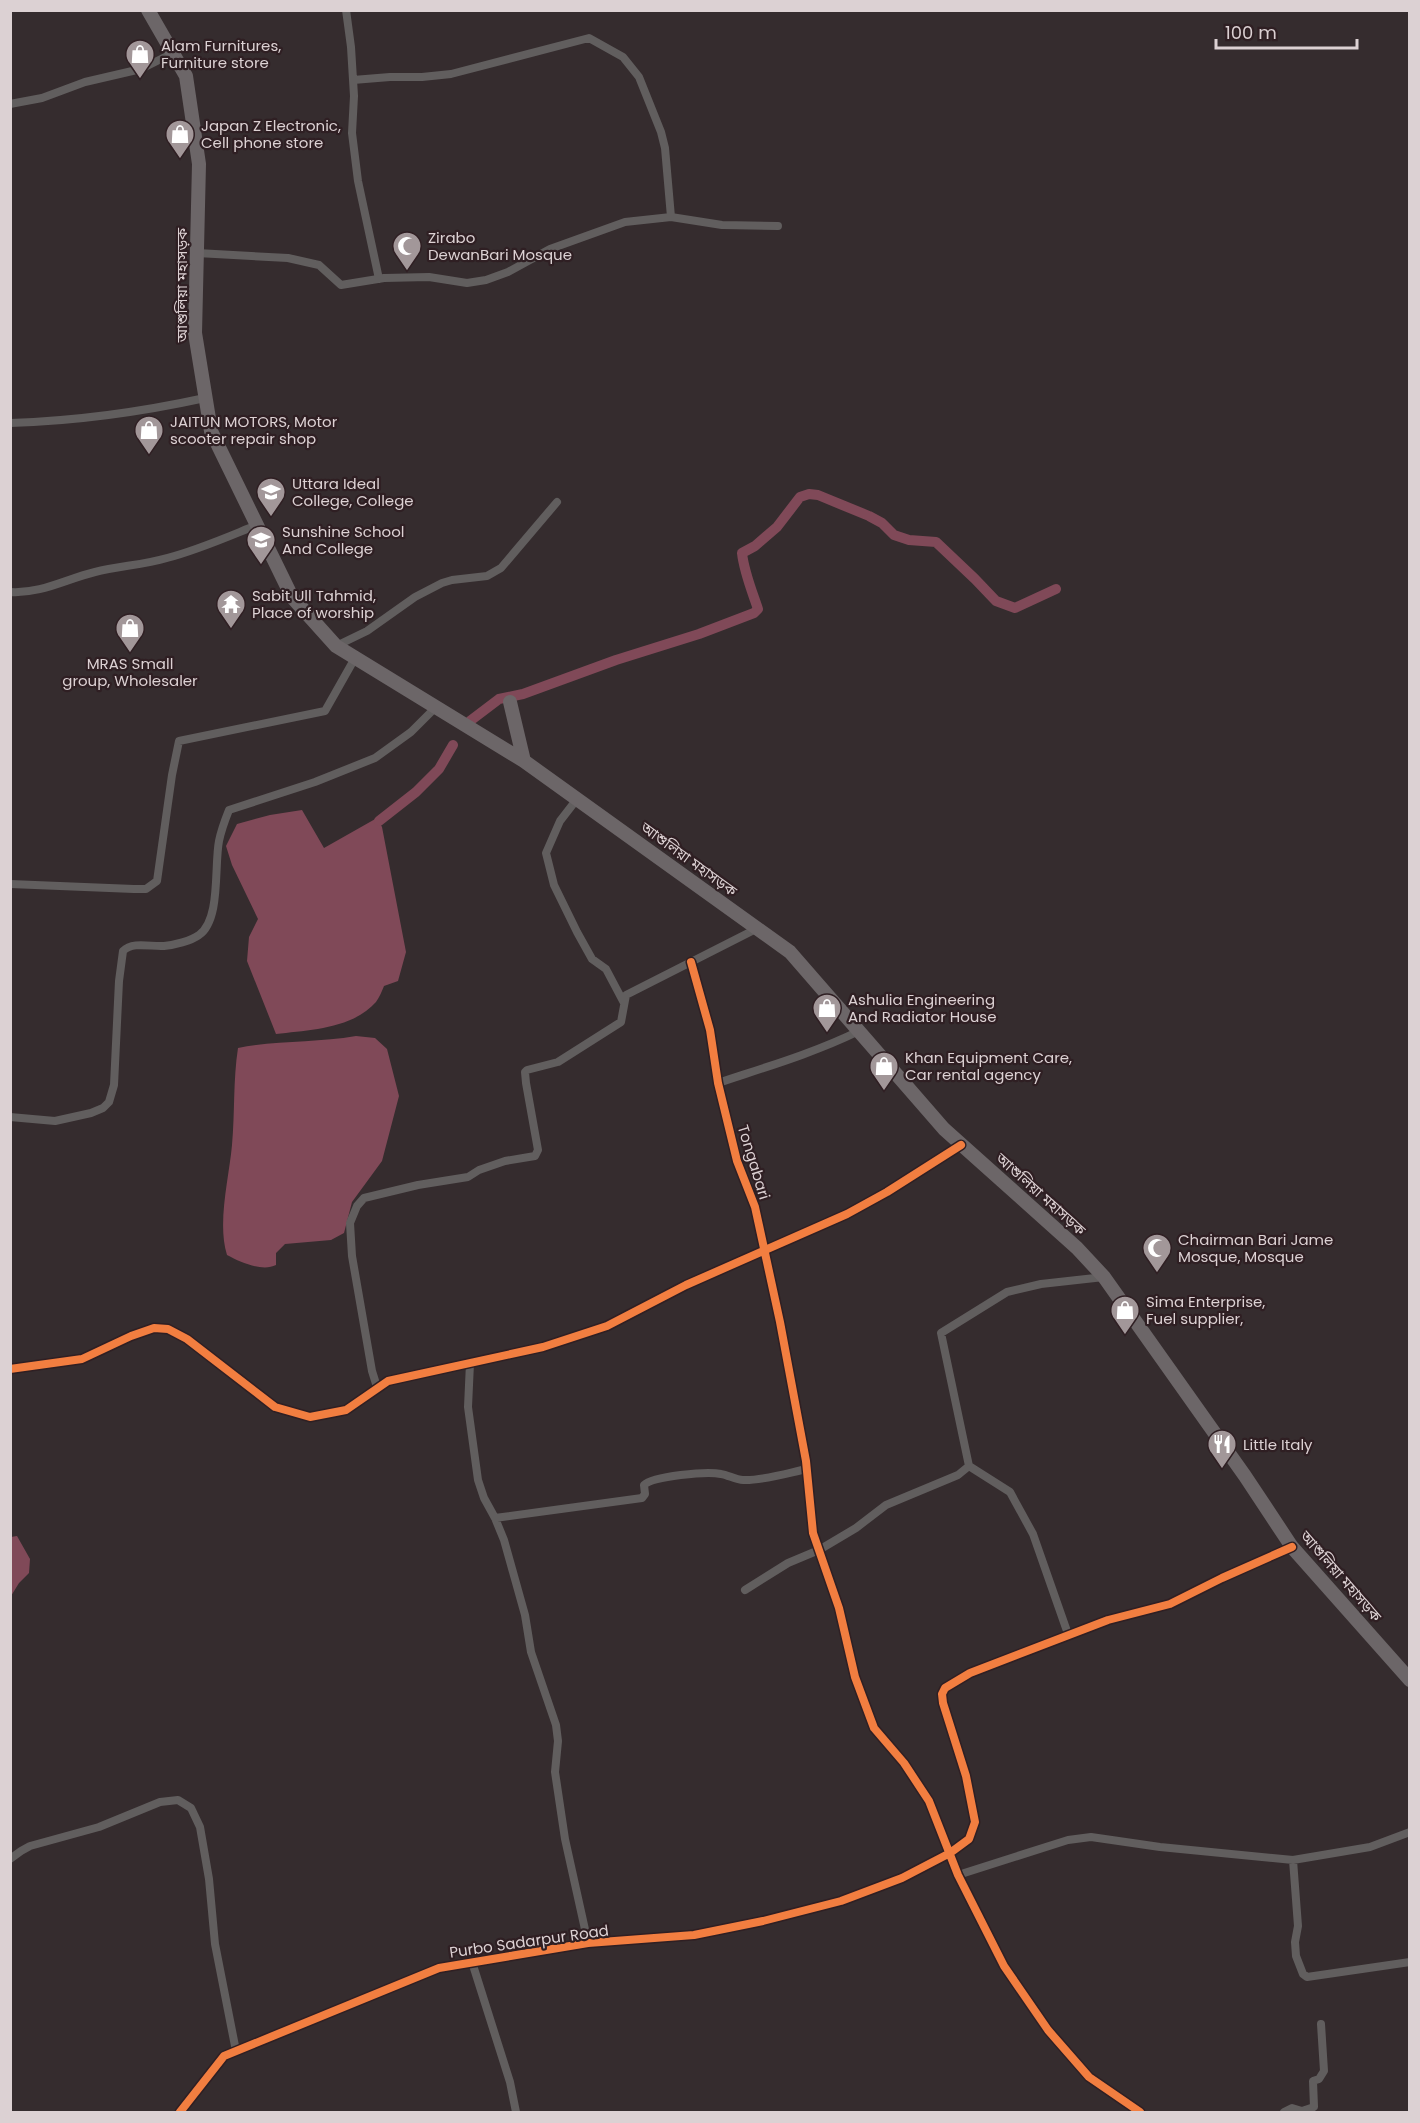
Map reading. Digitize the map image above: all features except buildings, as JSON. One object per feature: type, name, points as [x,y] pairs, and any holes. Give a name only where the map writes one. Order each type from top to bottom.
[{"type":"highway","name":"আশুলিয়া মহাসড়ক","points":[[148,10],[186,75],[199,164],[195,333],[211,431],[292,597],[336,646],[524,761],[790,951],[944,1129],[1077,1248],[1104,1277],[1245,1476],[1292,1547],[1410,1680]]},
{"type":"highway","points":[[510,702],[524,761]]},
{"type":"street","points":[[346,10],[353,80],[352,133],[358,181],[379,279]]},
{"type":"street","points":[[353,80],[451,74],[589,38],[623,57],[639,77],[665,148],[671,217]]},
{"type":"street","points":[[10,104],[42,98],[85,82],[141,69],[173,53]]},
{"type":"street","points":[[196,253],[232,256],[266,255],[298,260],[319,265],[340,285],[379,279],[429,277],[467,282],[486,280],[508,272],[550,249],[625,222],[671,217],[722,225],[778,226]]},
{"type":"street","points":[[10,423],[96,418],[205,398]]},
{"type":"street","points":[[336,646],[367,631],[415,597],[442,583],[452,579],[487,576],[501,568],[557,502]]},
{"type":"street","points":[[10,592],[29,592],[62,584],[94,572],[165,558],[197,549],[257,525]]},
{"type":"street","points":[[10,884],[95,889],[146,889],[157,881],[179,741],[325,711],[355,658]]},
{"type":"street","points":[[10,1117],[55,1121],[91,1113],[103,1108],[109,1102],[114,1085],[119,981],[123,951],[127,947],[138,945],[165,946],[193,939],[206,930],[210,922],[213,902],[219,842],[229,810],[315,782],[375,758],[411,732],[436,707]]},
{"type":"street","points":[[577,799],[560,821],[546,853],[554,885],[577,932],[592,959],[606,969],[624,1004]]},
{"type":"street","points":[[377,1387],[372,1371],[352,1256],[350,1223],[357,1206],[364,1198],[418,1185],[468,1177],[479,1170],[505,1161],[535,1156],[538,1150],[525,1072],[571,1056],[621,1022],[626,995],[758,928]]},
{"type":"street","name":"Tongabari","points":[[691,962],[710,1030],[718,1083],[737,1161],[754,1207],[780,1322],[807,1469],[813,1533],[839,1608],[855,1677],[874,1728],[904,1763],[929,1801],[958,1875],[1004,1966],[1048,2030],[1089,2077],[1140,2112]]},
{"type":"street","points":[[718,1083],[801,1056],[859,1030]]},
{"type":"street","points":[[10,1369],[82,1359],[131,1336],[154,1328],[168,1329],[187,1340],[275,1407],[310,1417],[346,1410],[388,1381],[543,1347],[607,1326],[686,1285],[847,1214],[887,1192],[961,1145]]},
{"type":"street","points":[[1104,1277],[1041,1284],[1006,1292],[941,1333],[969,1466],[1010,1492],[1033,1534],[1068,1634],[1108,1620],[1170,1604],[1292,1547]]},
{"type":"street","points":[[470,1363],[468,1407],[483,1498],[495,1518],[514,1572],[525,1615],[531,1652],[556,1725],[558,1753],[555,1772],[565,1839],[588,1943]]},
{"type":"street","points":[[745,1590],[788,1563],[819,1550],[856,1528],[886,1506],[958,1475],[969,1466]]},
{"type":"street","points":[[495,1518],[642,1498],[645,1494],[644,1485],[647,1482],[670,1478],[704,1473],[721,1474],[742,1480],[807,1469]]},
{"type":"street","name":"Purbo Sadarpur Road","points":[[180,2112],[224,2056],[439,1968],[588,1943],[694,1935],[763,1921],[841,1901],[902,1878],[950,1853],[969,1839],[975,1822],[966,1776],[942,1694],[945,1688],[970,1673],[1068,1634]]},
{"type":"street","points":[[10,1859],[30,1846],[99,1827],[160,1803],[178,1800],[191,1808],[200,1827],[209,1880],[215,1944],[236,2051]]},
{"type":"street","points":[[958,1875],[1068,1839],[1091,1837],[1160,1847],[1293,1860],[1370,1847],[1410,1832]]},
{"type":"street","points":[[1293,1860],[1298,1926],[1295,1942],[1296,1956],[1303,1974],[1307,1977],[1410,1962]]},
{"type":"street","points":[[472,1962],[510,2082],[516,2112]]},
{"type":"street","points":[[1284,2112],[1292,2108],[1302,2111],[1314,2107],[1313,2081],[1318,2079],[1324,2071],[1321,2024]]},
{"type":"shaded area","points":[[302,810],[324,848],[377,818],[382,827],[406,952],[398,981],[384,986],[376,1002],[355,1018],[329,1027],[276,1034],[247,961],[249,937],[258,919],[232,865],[226,846],[237,824],[270,815]]},
{"type":"shaded area","points":[[356,1036],[375,1038],[387,1049],[399,1096],[382,1161],[352,1202],[344,1233],[331,1240],[285,1244],[276,1253],[276,1265],[270,1267],[251,1265],[227,1255],[223,1215],[232,1145],[238,1048]]},
{"type":"shaded area","points":[[17,1536],[30,1559],[29,1573],[11,1596],[11,1537]]},
{"type":"waterway","points":[[470,721],[499,699],[523,694],[754,613],[758,609],[746,574],[742,553],[755,546],[777,527],[800,497],[809,494],[818,495],[869,516],[882,523],[894,535],[909,540],[936,542],[996,601],[1015,608],[1056,589]]},
{"type":"waterway","points":[[379,821],[416,792],[439,769],[453,745]]},
{"type":"cycle path","points":[[691,962],[710,1030],[718,1083],[737,1161],[755,1207],[780,1322],[806,1461],[813,1533],[839,1608],[855,1677],[874,1728],[904,1763],[929,1801],[958,1875],[1004,1966],[1048,2030],[1089,2077],[1140,2112]]},
{"type":"cycle path","points":[[10,1369],[82,1359],[131,1336],[154,1328],[168,1329],[187,1339],[275,1407],[310,1417],[346,1410],[388,1381],[543,1347],[607,1326],[686,1285],[847,1214],[887,1192],[961,1145]]},
{"type":"cycle path","points":[[180,2112],[224,2056],[439,1968],[588,1943],[694,1935],[763,1921],[841,1901],[902,1878],[950,1853],[969,1839],[975,1822],[966,1776],[943,1703],[942,1694],[945,1688],[970,1673],[1108,1620],[1170,1604],[1292,1547]]},
{"type":"place","name":"Alam Furnitures, Furniture store","points":[[140,80]]},
{"type":"place","name":"Japan Z Electronic, Cell phone store","points":[[180,160]]},
{"type":"place","name":"Zirabo DewanBari Mosque","points":[[407,272]]},
{"type":"place","name":"JAITUN MOTORS, Motor scooter repair shop","points":[[149,456]]},
{"type":"place","name":"Uttara Ideal College, College","points":[[271,518]]},
{"type":"place","name":"Sunshine School And College","points":[[261,566]]},
{"type":"place","name":"Sabit Ull Tahmid, Place of worship","points":[[231,630]]},
{"type":"place","name":"MRAS Small group, Wholesaler","points":[[130,654]]},
{"type":"place","name":"Ashulia Engineering And Radiator House","points":[[827,1034]]},
{"type":"place","name":"Khan Equipment Care, Car rental agency","points":[[884,1092]]},
{"type":"place","name":"Chairman Bari Jame Mosque, Mosque","points":[[1157,1274]]},
{"type":"place","name":"Sima Enterprise, Fuel supplier,","points":[[1125,1336]]},
{"type":"place","name":"Little Italy","points":[[1222,1470]]}]
